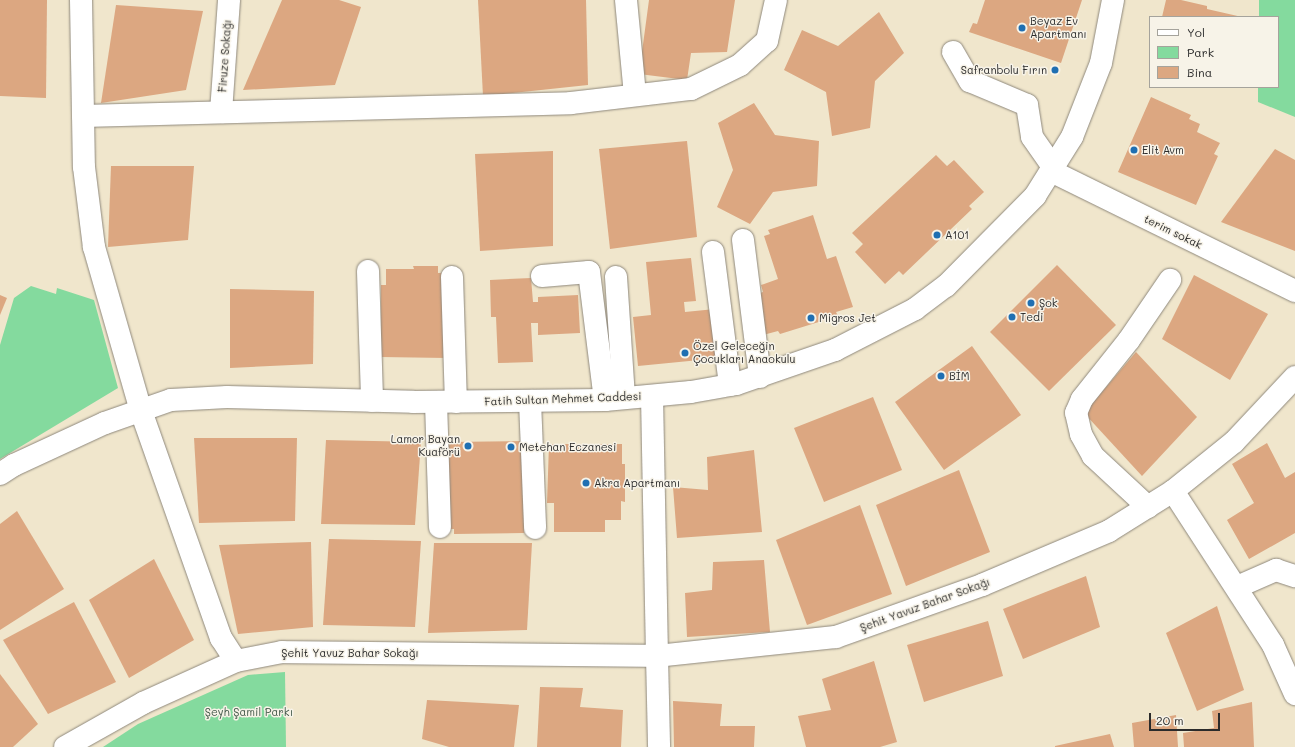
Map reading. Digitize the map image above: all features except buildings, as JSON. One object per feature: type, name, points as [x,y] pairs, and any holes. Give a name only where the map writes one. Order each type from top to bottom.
[{"type":"street","points":[[82,0],[84,167],[94,247],[141,411],[221,638],[236,661]]},
{"type":"street","name":"Firuze Sokağı","points":[[221,112],[229,0]]},
{"type":"street","points":[[626,0],[635,95]]},
{"type":"street","points":[[83,116],[570,103],[691,89],[740,65],[767,41],[776,0]]},
{"type":"street","name":"Fatih Sultan Mehmet Caddesi","points":[[0,474],[14,465],[104,423],[172,400],[227,397],[446,402],[615,399],[652,396],[730,385],[760,377],[835,350],[915,309],[946,286],[1035,196],[1072,137],[1101,63],[1113,0]]},
{"type":"street","points":[[954,52],[970,81],[1027,105],[1032,137],[1052,169]]},
{"type":"street","name":"terim sokak","points":[[1052,169],[1295,291]]},
{"type":"street","points":[[743,240],[760,377]]},
{"type":"street","points":[[713,252],[730,385]]},
{"type":"street","points":[[368,271],[372,401]]},
{"type":"street","points":[[542,276],[589,272],[615,399]]},
{"type":"street","points":[[440,526],[452,277]]},
{"type":"street","points":[[615,399],[616,277]]},
{"type":"street","points":[[1148,507],[1093,456],[1080,434],[1076,413],[1082,399],[1129,340],[1170,280]]},
{"type":"street","name":"Şehit Yavuz Bahar Sokağı","points":[[66,747],[143,703],[236,661],[282,652],[657,656],[836,637],[982,585],[1109,531],[1173,491],[1234,442],[1295,377]]},
{"type":"street","points":[[652,396],[659,747]]},
{"type":"street","points":[[530,401],[535,528]]},
{"type":"street","points":[[1173,491],[1273,645],[1295,694]]},
{"type":"street","points":[[1237,588],[1276,570],[1295,576]]},
{"type":"green space","points":[[1259,0],[1295,0],[1295,117],[1258,102],[1258,88],[1279,88],[1279,16],[1259,16]]},
{"type":"green space","points":[[31,286],[56,294],[57,288],[94,300],[118,388],[0,459],[0,345],[14,298]]},
{"type":"green space","name":"Şeyh Şamil Parkı","points":[[285,672],[286,747],[103,747],[138,724],[248,675]]},
{"type":"place","name":"Beyaz Ev Apartmanı","points":[[1022,28]]},
{"type":"place","name":"Safranbolu Fırın","points":[[1055,70]]},
{"type":"place","name":"Elit Avm","points":[[1134,150]]},
{"type":"place","name":"A101","points":[[937,235]]},
{"type":"place","name":"Şok","points":[[1031,303]]},
{"type":"place","name":"Tedi","points":[[1012,317]]},
{"type":"place","name":"Migros Jet","points":[[811,318]]},
{"type":"place","name":"Özel Geleceğin Çocukları Anaokulu","points":[[685,353]]},
{"type":"place","name":"BİM","points":[[941,376]]},
{"type":"place","name":"Lamor Bayan Kuaförü","points":[[468,446]]},
{"type":"place","name":"Metehan Eczanesi","points":[[511,447]]},
{"type":"place","name":"Akra Apartmanı","points":[[586,483]]}]
